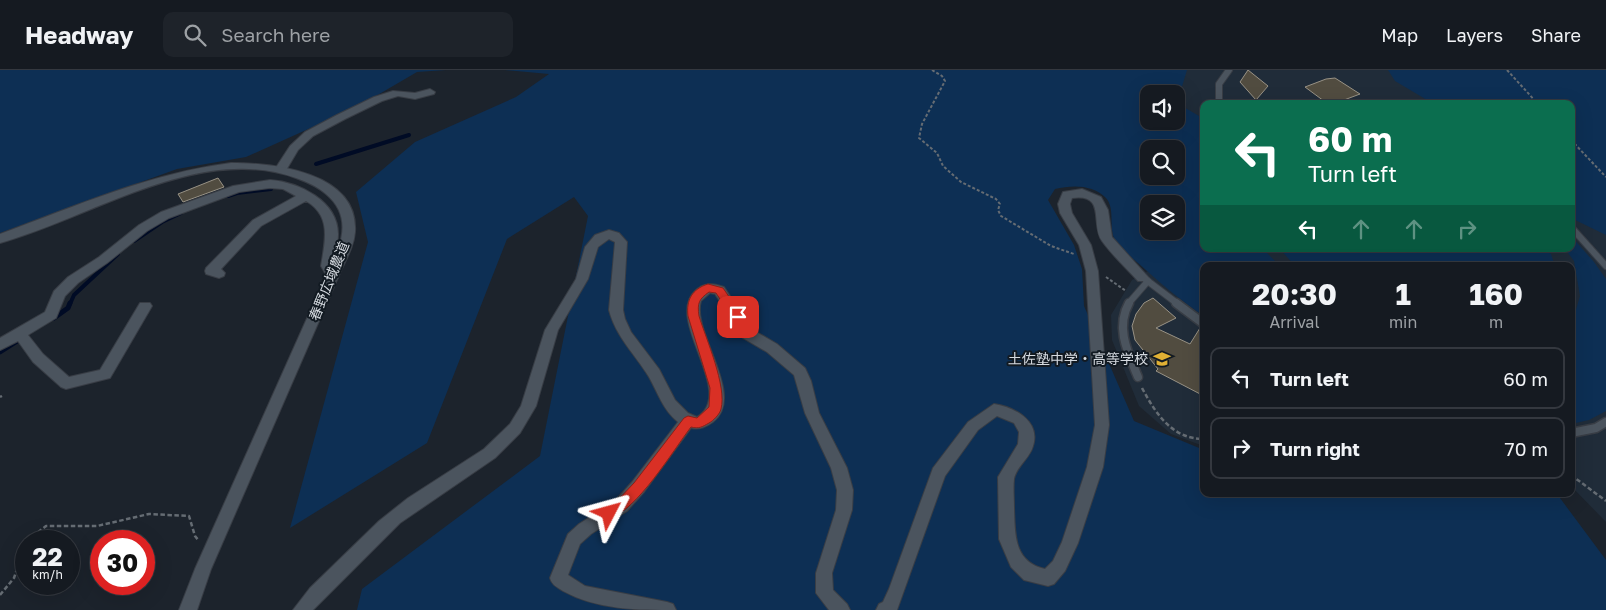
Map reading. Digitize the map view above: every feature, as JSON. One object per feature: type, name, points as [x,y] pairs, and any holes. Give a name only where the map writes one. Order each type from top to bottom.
[{"type":"street","points":[[281,169],[294,148],[309,134],[341,117],[378,99],[397,93],[415,96],[430,92]]},
{"type":"street","name":"春野広域農道","points":[[0,239],[164,178],[228,167],[258,166],[281,169],[302,175],[324,185],[338,198],[348,216],[349,233],[333,275],[209,555],[188,610]]},
{"type":"street","points":[[0,345],[22,338],[51,314],[60,294],[72,280],[103,260],[143,228],[165,215],[237,189],[270,184],[285,185],[316,202],[325,210],[332,233],[328,266],[333,275]]},
{"type":"street","points":[[886,610],[889,608],[897,590],[938,473],[972,426],[994,410],[1002,411],[1019,419],[1026,431],[1026,445],[1006,477],[1007,539],[1017,562],[1030,574],[1048,578],[1059,566],[1070,543],[1095,467],[1102,425],[1092,271],[1085,245],[1066,213],[1064,204],[1067,195],[1082,193],[1097,200],[1102,210],[1106,238],[1146,280]]},
{"type":"street","points":[[219,273],[211,271],[257,222],[306,196]]},
{"type":"street","points":[[302,610],[350,560],[399,514],[470,468],[496,448],[516,426],[526,413],[548,339],[557,318],[582,279],[591,248],[602,236],[609,234],[614,235],[622,242],[616,310],[618,320],[653,373],[668,402],[678,414],[688,421],[698,424],[708,418],[715,409],[716,388],[693,316],[692,305],[696,295],[708,288],[719,290],[748,334],[772,348],[800,372],[812,413],[839,468],[845,490],[844,510],[824,573],[824,593],[841,610]]},
{"type":"street","points":[[22,338],[38,358],[66,383],[106,374],[145,306]]},
{"type":"street","points":[[667,610],[582,593],[558,578],[574,539],[585,529],[621,506],[638,487],[688,421]]},
{"type":"lane","points":[[1219,100],[1219,84],[1229,70]]},
{"type":"lane","points":[[1575,232],[1606,266]]},
{"type":"lane","points":[[1138,377],[1124,341],[1122,329],[1125,310],[1132,296],[1146,280],[1200,321]]},
{"type":"lane","points":[[1575,432],[1596,428],[1606,422]]},
{"type":"path","points":[[932,70],[942,76],[945,81],[937,100],[918,130],[918,138],[936,150],[941,157],[942,166],[961,182],[996,199],[1000,204],[998,210],[1001,216],[1051,246],[1078,256]]},
{"type":"path","points":[[1507,70],[1534,100]]},
{"type":"path","points":[[1575,144],[1606,177]]},
{"type":"path","points":[[1104,276],[1132,296]]},
{"type":"path","points":[[1138,377],[1151,406],[1161,418],[1180,435],[1193,440],[1200,440]]},
{"type":"path","points":[[1575,479],[1606,501]]},
{"type":"path","points":[[41,530],[46,526],[97,526],[149,514],[189,516],[195,536],[209,555]]},
{"type":"path","points":[[0,595],[15,575]]},
{"type":"shaded area","points":[[0,70],[446,70],[417,72],[357,107],[246,157],[177,169],[0,233]]},
{"type":"shaded area","points":[[505,70],[1187,70],[1182,85],[1140,85],[1140,130],[1185,130],[1185,108],[1200,117],[1200,252],[1266,252],[1276,262],[1200,262],[1200,313],[1162,284],[1119,245],[1114,238],[1109,202],[1100,193],[1088,188],[1068,187],[1055,189],[1048,200],[1074,245],[1082,269],[1084,306],[1134,421],[1200,448],[1200,497],[1559,497],[1606,560],[1606,610],[357,610],[362,589],[540,456],[588,216],[574,197],[507,239],[427,443],[290,528],[368,242],[356,192],[415,142],[516,97],[549,74]]},
{"type":"shaded area","points":[[1174,70],[1392,70],[1429,100],[1200,100],[1200,132],[1185,119],[1185,85],[1168,85]]},
{"type":"shaded area","points":[[1388,70],[1606,70],[1606,235],[1575,220],[1575,100],[1427,100],[1395,81]]},
{"type":"shaded area","name":"土佐塾中学・高等学校","points":[[1575,219],[1606,234],[1606,522],[1575,490],[1575,262],[1200,262],[1200,444],[1171,434],[1139,406],[1112,340],[1111,315],[1132,280],[1200,242],[1200,252],[1575,252]]},
{"type":"shaded area","points":[[1575,241],[1606,279],[1606,411],[1589,420],[1575,423],[1575,313],[1580,296],[1574,261],[1567,252],[1575,252]]},
{"type":"shaded area","points":[[1283,252],[1548,252],[1554,262],[1291,262]]},
{"type":"building","points":[[1248,70],[1268,86],[1256,100],[1240,82]]},
{"type":"building","points":[[1335,78],[1360,94],[1344,100],[1323,100],[1305,87],[1326,79]]},
{"type":"building","points":[[218,178],[224,187],[183,202],[178,194]]},
{"type":"building","points":[[1153,298],[1176,318],[1156,328],[1190,344],[1200,328],[1200,394],[1156,371],[1158,369],[1135,340],[1132,326],[1136,314],[1144,303]]},
{"type":"waterway","points":[[316,164],[409,135]]},
{"type":"waterway","points":[[228,196],[237,193],[271,189]]},
{"type":"waterway","points":[[134,241],[162,222],[181,213]]},
{"type":"waterway","points":[[70,304],[74,295],[118,254]]},
{"type":"waterway","points":[[54,318],[68,308],[70,303]]},
{"type":"waterway","points":[[0,352],[22,338]]},
{"type":"place","name":"土佐塾中学・高等学校","points":[[1162,359]]},
{"type":"route","points":[[609,513],[621,506],[638,487],[688,421],[698,424],[708,418],[715,409],[716,388],[693,316],[692,305],[696,295],[708,288],[719,290],[728,300],[738,317]]}]
